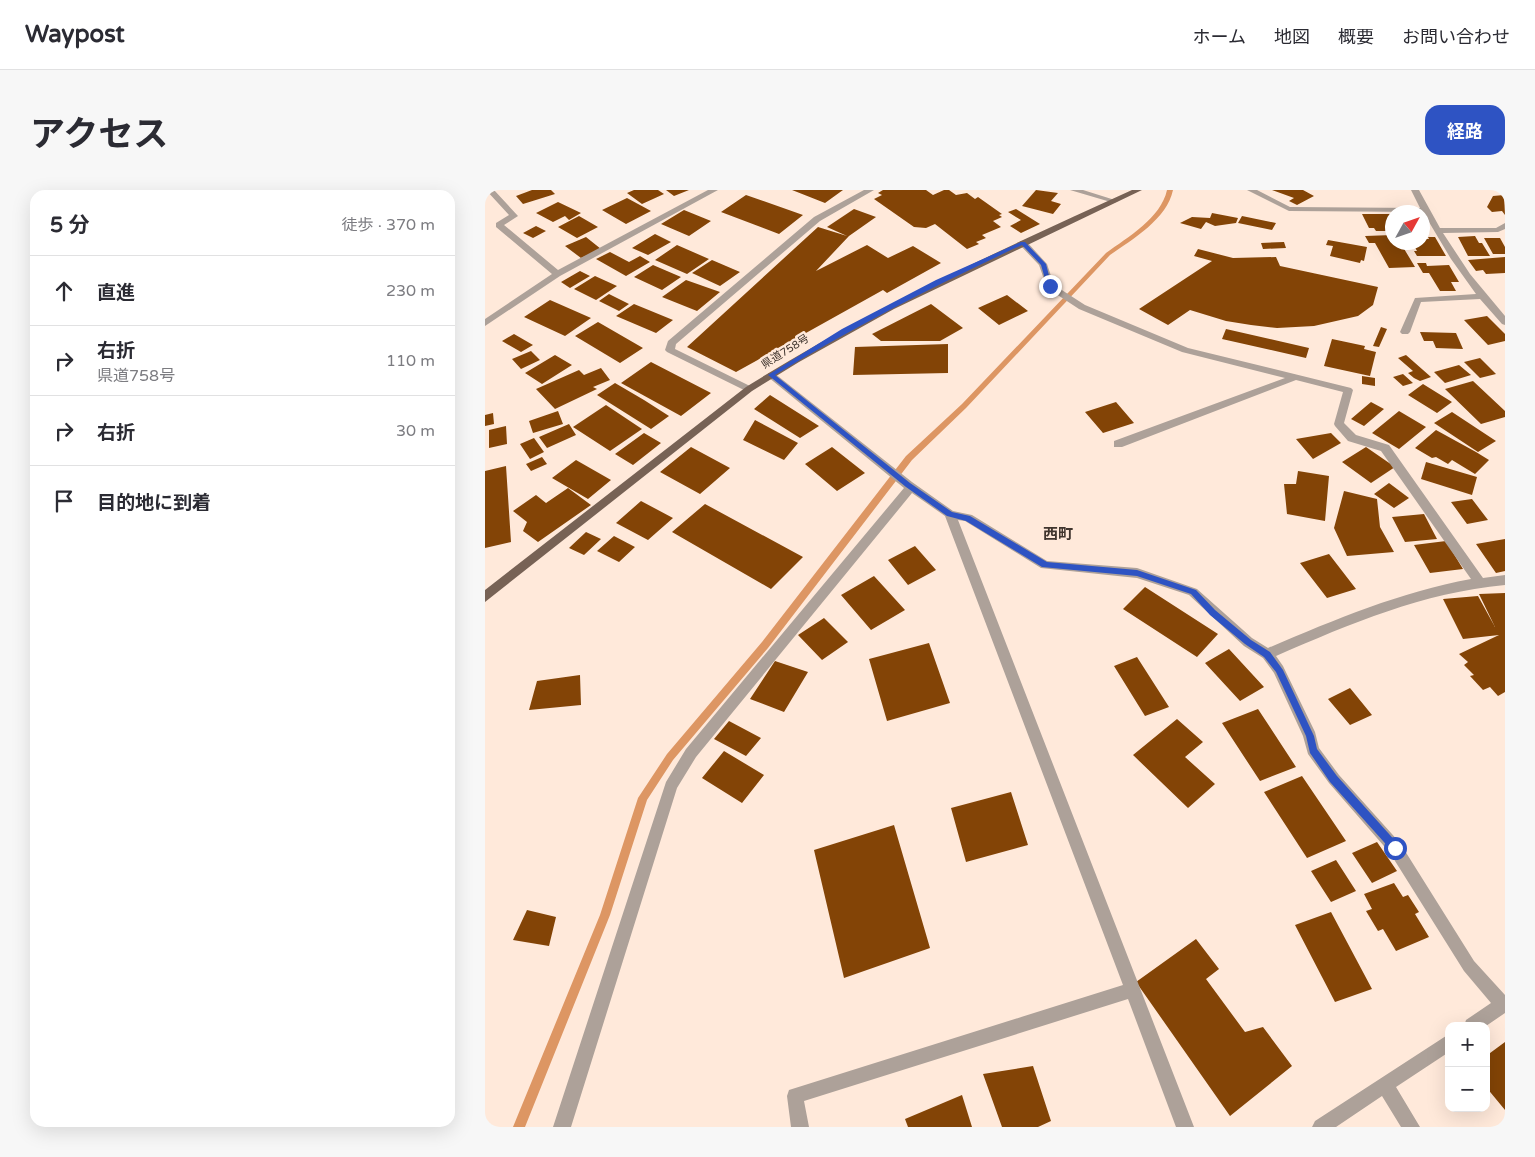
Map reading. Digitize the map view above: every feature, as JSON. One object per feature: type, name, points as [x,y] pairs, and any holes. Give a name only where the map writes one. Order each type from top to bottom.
[{"type":"main road","name":"県道758号","points":[[485,597],[749,389],[771,375],[844,330],[938,282],[1138,190]]},
{"type":"street","points":[[490,190],[514,216],[499,225],[557,274]]},
{"type":"street","points":[[485,323],[557,274],[714,190]]},
{"type":"street","points":[[749,389],[670,350],[671,343],[817,219],[870,190]]},
{"type":"street","points":[[1074,190],[1114,201]]},
{"type":"street","points":[[1251,190],[1289,210],[1385,210]]},
{"type":"street","points":[[1415,190],[1422,205]]},
{"type":"street","points":[[1430,219],[1481,296],[1505,322]]},
{"type":"street","points":[[1437,231],[1498,230],[1505,225]]},
{"type":"street","points":[[1023,243],[1043,264],[1050,286],[1074,302],[1185,350],[1348,390],[1339,424],[1352,438],[1385,448],[1479,581]]},
{"type":"street","points":[[1405,332],[1418,300],[1481,296]]},
{"type":"street","points":[[771,375],[909,486],[950,514],[968,518],[1045,565],[1137,573],[1193,592],[1241,636],[1267,654],[1279,670],[1310,736],[1313,750],[1334,779],[1395,848],[1469,966],[1504,1004],[1478,1022]]},
{"type":"street","points":[[1118,444],[1296,377]]},
{"type":"street","points":[[562,1127],[671,786],[691,753],[909,486]]},
{"type":"street","points":[[950,514],[1185,1127]]},
{"type":"street","points":[[1267,654],[1394,601],[1479,581],[1505,580]]},
{"type":"street","points":[[800,1127],[795,1096],[1133,990]]},
{"type":"street","points":[[1321,1127],[1445,1045]]},
{"type":"street","points":[[1385,1086],[1411,1127]]},
{"type":"building","points":[[532,190],[551,190],[555,194],[523,204],[516,196]]},
{"type":"building","points":[[634,190],[658,190],[664,194],[642,204],[627,193]]},
{"type":"building","points":[[666,190],[689,190],[674,196]]},
{"type":"building","points":[[792,190],[843,190],[825,203]]},
{"type":"building","points":[[883,190],[926,190],[933,195],[944,190],[949,190],[956,195],[967,193],[975,199],[978,197],[1002,214],[999,215],[1002,217],[993,221],[1001,227],[982,235],[986,238],[976,242],[979,244],[967,249],[935,224],[926,228],[914,227],[874,199],[882,195],[878,193]]},
{"type":"building","points":[[1036,190],[1058,193],[1051,201],[1061,204],[1053,214],[1022,206]]},
{"type":"building","points":[[1272,190],[1303,190],[1314,196],[1297,205],[1289,201],[1294,198]]},
{"type":"building","points":[[746,195],[803,215],[779,234],[721,212]]},
{"type":"building","points":[[1504,195],[1505,215],[1502,211],[1492,212],[1487,207],[1493,196]]},
{"type":"building","points":[[627,198],[651,211],[626,224],[602,210]]},
{"type":"building","points":[[558,202],[581,213],[569,220],[565,216],[553,222],[536,213]]},
{"type":"building","points":[[854,209],[876,217],[849,236],[816,271],[867,245],[888,258],[913,246],[941,263],[887,293],[883,290],[736,372],[687,347],[818,227],[847,236],[827,227]]},
{"type":"building","points":[[1016,209],[1040,224],[1021,233],[1010,226],[1021,220],[1008,212]]},
{"type":"building","points":[[684,210],[711,221],[689,236],[661,224]]},
{"type":"building","points":[[1212,213],[1238,218],[1236,223],[1215,226],[1206,222],[1201,229],[1180,223],[1192,217],[1210,218]]},
{"type":"building","points":[[1362,214],[1385,214],[1385,231],[1376,231],[1374,228],[1369,228]]},
{"type":"building","points":[[579,216],[598,227],[577,238],[558,227]]},
{"type":"building","points":[[1242,216],[1276,223],[1272,230],[1238,223]]},
{"type":"building","points":[[536,226],[546,231],[533,238],[523,233]]},
{"type":"building","points":[[655,234],[671,242],[648,255],[632,248]]},
{"type":"building","points":[[1385,235],[1385,250],[1405,250],[1415,267],[1389,268],[1375,243],[1369,243],[1365,236]]},
{"type":"building","points":[[1475,236],[1490,256],[1468,256],[1458,237]]},
{"type":"building","points":[[586,237],[601,249],[581,258],[565,246]]},
{"type":"building","points":[[1430,237],[1435,237],[1446,256],[1417,256],[1414,251],[1430,250]]},
{"type":"building","points":[[1484,238],[1500,238],[1505,247],[1505,254],[1493,254]]},
{"type":"building","points":[[1328,240],[1367,247],[1364,261],[1361,260],[1360,263],[1330,256],[1333,246],[1326,245]]},
{"type":"building","points":[[1284,242],[1286,248],[1263,249],[1261,243]]},
{"type":"building","points":[[677,245],[709,259],[687,274],[655,260]]},
{"type":"building","points":[[1198,249],[1233,258],[1276,257],[1280,266],[1378,287],[1373,305],[1358,316],[1314,326],[1277,328],[1251,325],[1226,321],[1190,310],[1168,325],[1139,309],[1212,261],[1194,256]]},
{"type":"building","points":[[610,252],[629,262],[640,256],[650,262],[626,276],[596,259]]},
{"type":"building","points":[[1505,257],[1505,273],[1486,274],[1483,270],[1476,271],[1468,260]]},
{"type":"building","points":[[712,260],[740,272],[720,286],[692,273]]},
{"type":"building","points":[[1417,263],[1426,263],[1427,266],[1449,265],[1459,282],[1451,282],[1456,291],[1440,291],[1429,273],[1423,273]]},
{"type":"building","points":[[653,265],[681,277],[662,290],[634,277]]},
{"type":"building","points":[[580,271],[590,276],[570,288],[561,282]]},
{"type":"building","points":[[595,276],[617,286],[596,300],[574,289]]},
{"type":"building","points":[[686,280],[720,292],[697,311],[662,297]]},
{"type":"building","points":[[609,294],[629,304],[619,311],[599,301]]},
{"type":"building","points":[[1007,295],[1028,311],[999,325],[978,308]]},
{"type":"building","points":[[550,300],[591,318],[565,336],[524,317]]},
{"type":"building","points":[[634,304],[673,320],[656,333],[616,316]]},
{"type":"building","points":[[931,304],[963,328],[940,341],[881,341],[872,334]]},
{"type":"building","points":[[1487,316],[1505,334],[1505,341],[1488,345],[1464,320]]},
{"type":"building","points":[[598,322],[643,348],[620,363],[575,336]]},
{"type":"building","points":[[1381,327],[1387,329],[1379,347],[1373,346]]},
{"type":"building","points":[[1226,329],[1309,348],[1306,358],[1222,339]]},
{"type":"building","points":[[1420,332],[1456,333],[1463,349],[1436,348],[1433,341],[1424,341]]},
{"type":"building","points":[[514,334],[533,345],[521,352],[502,341]]},
{"type":"building","points":[[1332,339],[1365,346],[1364,349],[1376,352],[1370,376],[1324,366]]},
{"type":"building","points":[[948,344],[948,373],[853,375],[855,347]]},
{"type":"building","points":[[531,351],[540,360],[521,369],[512,359]]},
{"type":"building","points":[[555,355],[572,365],[542,384],[525,373]]},
{"type":"building","points":[[1406,355],[1431,377],[1420,381],[1408,373],[1413,371],[1398,358]]},
{"type":"building","points":[[1480,358],[1496,374],[1480,378],[1464,362]]},
{"type":"building","points":[[651,362],[711,393],[681,416],[621,383]]},
{"type":"building","points":[[1459,365],[1471,375],[1445,383],[1434,372]]},
{"type":"building","points":[[601,368],[610,380],[593,387],[597,389],[555,409],[536,389],[579,370],[584,375]]},
{"type":"building","points":[[1403,374],[1413,383],[1403,386],[1393,377]]},
{"type":"building","points":[[1362,376],[1375,378],[1375,386],[1362,384]]},
{"type":"building","points":[[1473,381],[1505,411],[1505,417],[1481,424],[1445,389]]},
{"type":"building","points":[[615,383],[669,416],[651,429],[597,395]]},
{"type":"building","points":[[1423,384],[1452,402],[1437,413],[1408,395]]},
{"type":"building","points":[[770,395],[819,426],[800,438],[754,409]]},
{"type":"building","points":[[1116,402],[1134,423],[1103,433],[1085,412]]},
{"type":"building","points":[[1371,402],[1384,409],[1364,426],[1351,419]]},
{"type":"building","points":[[606,405],[642,429],[610,451],[573,427]]},
{"type":"building","points":[[558,411],[563,424],[533,433],[529,421]]},
{"type":"building","points":[[1399,411],[1426,427],[1399,449],[1372,433]]},
{"type":"building","points":[[1452,412],[1496,441],[1478,452],[1434,423]]},
{"type":"building","points":[[493,413],[494,424],[485,426],[485,415]]},
{"type":"building","points":[[755,420],[798,443],[784,460],[743,440]]},
{"type":"building","points":[[569,424],[576,435],[547,448],[539,437]]},
{"type":"building","points":[[506,426],[507,444],[489,448],[489,430]]},
{"type":"building","points":[[1436,430],[1489,460],[1475,474],[1452,460],[1448,464],[1436,457],[1432,458],[1415,448]]},
{"type":"building","points":[[644,433],[661,443],[633,465],[615,454]]},
{"type":"building","points":[[1331,433],[1341,443],[1313,459],[1296,439]]},
{"type":"building","points":[[534,438],[544,452],[530,459],[520,444]]},
{"type":"building","points":[[691,447],[730,468],[700,494],[660,472]]},
{"type":"building","points":[[832,447],[865,473],[837,491],[805,464]]},
{"type":"building","points":[[1366,447],[1395,467],[1371,483],[1342,462]]},
{"type":"building","points":[[542,457],[547,464],[531,471],[526,464]]},
{"type":"building","points":[[576,460],[611,480],[588,499],[552,478]]},
{"type":"building","points":[[1426,462],[1477,477],[1472,495],[1421,479]]},
{"type":"building","points":[[506,466],[511,542],[485,548],[485,471]]},
{"type":"building","points":[[1298,471],[1329,476],[1325,521],[1287,514],[1284,484],[1296,484]]},
{"type":"building","points":[[1389,483],[1409,498],[1394,508],[1374,494]]},
{"type":"building","points":[[568,488],[591,505],[538,542],[523,531],[527,522],[513,511],[536,495],[546,503]]},
{"type":"building","points":[[1344,491],[1377,499],[1380,527],[1394,552],[1347,556],[1334,528]]},
{"type":"building","points":[[1472,499],[1488,520],[1467,524],[1451,502]]},
{"type":"building","points":[[641,501],[673,518],[648,540],[616,523]]},
{"type":"building","points":[[705,504],[803,557],[771,589],[672,532]]},
{"type":"building","points":[[1424,514],[1437,539],[1405,542],[1392,517]]},
{"type":"building","points":[[586,532],[601,539],[584,555],[569,548]]},
{"type":"building","points":[[614,536],[635,547],[619,562],[597,551]]},
{"type":"building","points":[[1505,539],[1505,571],[1496,573],[1476,544]]},
{"type":"building","points":[[1446,541],[1463,569],[1430,573],[1414,545]]},
{"type":"building","points":[[915,546],[936,570],[908,585],[888,560]]},
{"type":"building","points":[[1329,554],[1356,589],[1327,598],[1300,563]]},
{"type":"building","points":[[874,576],[905,610],[871,630],[841,595]]},
{"type":"building","points":[[1145,587],[1218,634],[1197,657],[1123,609]]},
{"type":"building","points":[[1505,593],[1505,692],[1498,696],[1490,687],[1483,690],[1470,676],[1474,675],[1464,665],[1468,662],[1459,654],[1499,635],[1463,639],[1443,599],[1478,596],[1495,627],[1479,594]]},
{"type":"building","points":[[824,618],[848,642],[822,660],[798,635]]},
{"type":"building","points":[[929,643],[950,703],[887,721],[869,659]]},
{"type":"building","points":[[1229,649],[1264,687],[1240,701],[1205,663]]},
{"type":"building","points":[[1137,657],[1169,707],[1145,716],[1114,666]]},
{"type":"building","points":[[775,661],[808,672],[784,712],[750,699]]},
{"type":"building","points":[[580,675],[581,705],[529,710],[537,681]]},
{"type":"building","points":[[1350,688],[1372,715],[1350,725],[1328,699]]},
{"type":"building","points":[[1258,709],[1296,767],[1260,781],[1222,723]]},
{"type":"building","points":[[1177,719],[1203,742],[1185,757],[1215,784],[1188,808],[1133,755]]},
{"type":"building","points":[[729,721],[761,738],[746,756],[714,739]]},
{"type":"building","points":[[724,751],[764,775],[742,803],[702,778]]},
{"type":"building","points":[[1302,776],[1346,841],[1307,858],[1264,792]]},
{"type":"building","points":[[1011,792],[1028,845],[966,862],[951,808]]},
{"type":"building","points":[[894,825],[930,948],[844,978],[814,850]]},
{"type":"building","points":[[1377,842],[1397,871],[1372,883],[1352,853]]},
{"type":"building","points":[[1336,860],[1356,891],[1331,902],[1311,871]]},
{"type":"building","points":[[1394,883],[1403,897],[1408,895],[1419,912],[1415,914],[1429,937],[1396,951],[1383,929],[1378,931],[1366,911],[1372,909],[1364,894]]},
{"type":"building","points":[[527,910],[556,917],[549,946],[513,940]]},
{"type":"building","points":[[1331,912],[1372,989],[1335,1002],[1295,925]]},
{"type":"building","points":[[1196,939],[1219,969],[1206,979],[1245,1032],[1263,1027],[1292,1066],[1230,1116],[1136,982]]},
{"type":"building","points":[[1505,1042],[1505,1110],[1490,1092],[1490,1053]]},
{"type":"building","points":[[1033,1066],[1051,1121],[1038,1127],[1002,1127],[983,1074]]},
{"type":"building","points":[[962,1095],[972,1127],[908,1127],[905,1119]]},
{"type":"waterway","points":[[519,1127],[605,915],[643,798],[670,757],[765,645],[909,458],[964,406],[1108,254],[1155,217],[1163,207],[1170,190]]},
{"type":"district","name":"西町","points":[[1058,534]]},
{"type":"route","points":[[1050,286],[1043,264],[1023,243],[938,282],[844,330],[771,375],[908,485],[950,514],[968,518],[1045,565],[1137,573],[1193,592],[1248,642],[1267,654],[1279,670],[1310,736],[1313,750],[1334,779],[1395,848]]}]
